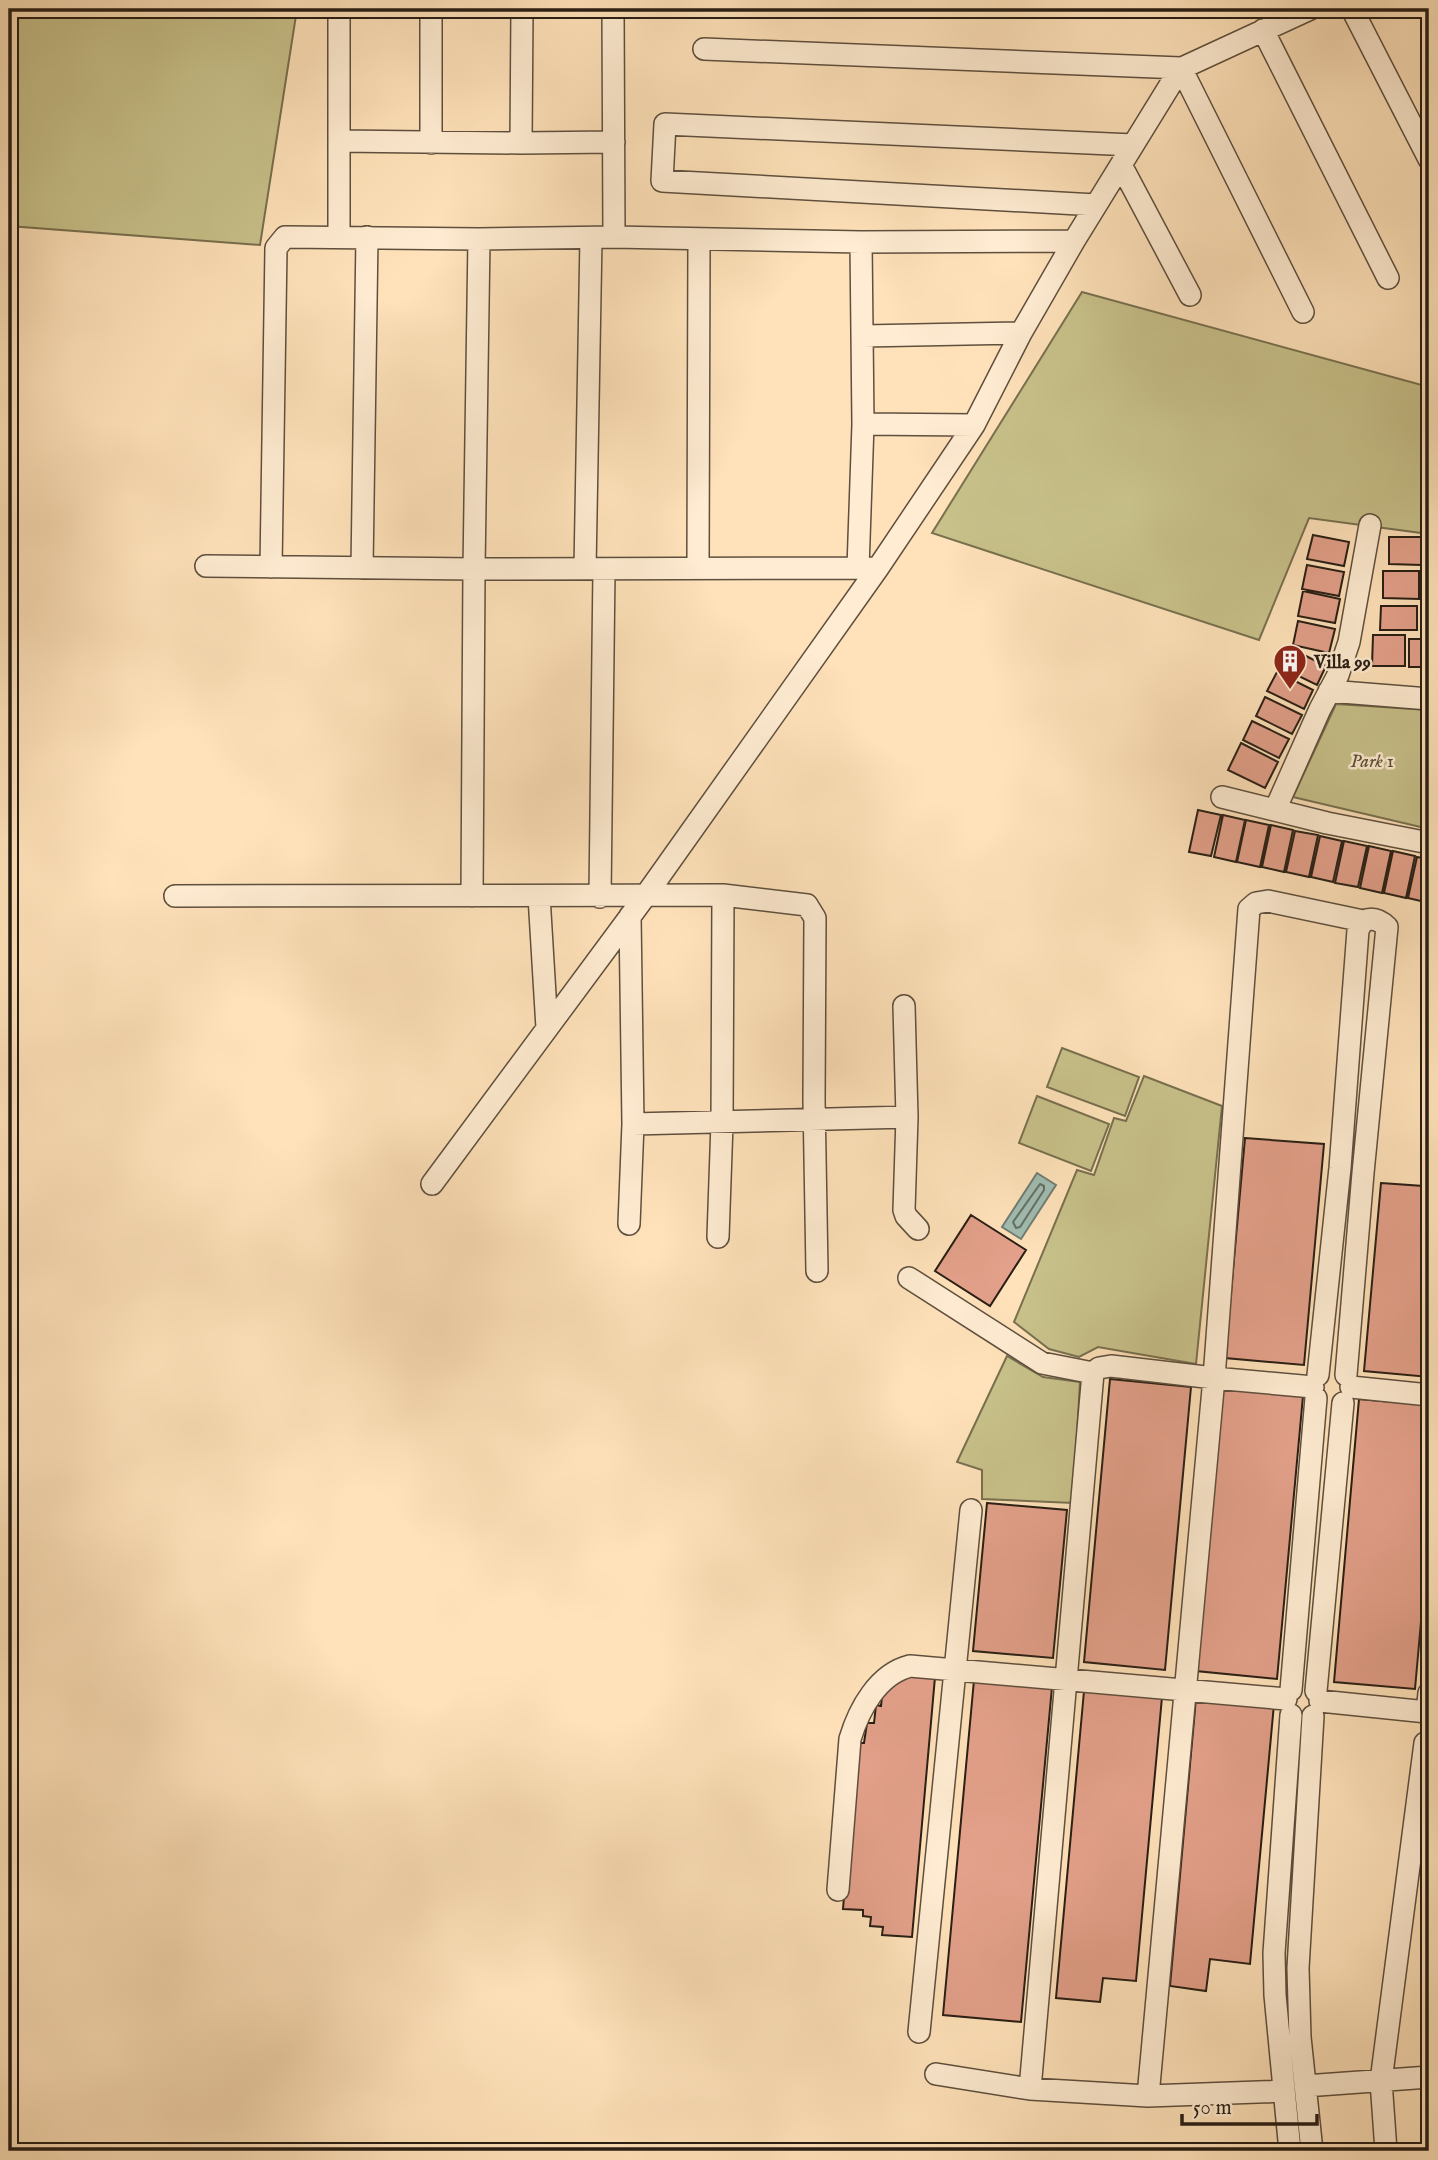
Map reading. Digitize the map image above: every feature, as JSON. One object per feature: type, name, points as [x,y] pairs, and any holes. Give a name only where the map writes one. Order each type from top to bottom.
[{"type":"street","points":[[339,9],[339,237]]},
{"type":"street","points":[[431,9],[431,142]]},
{"type":"street","points":[[522,9],[522,143]]},
{"type":"street","points":[[613,9],[614,237]]},
{"type":"street","points":[[704,49],[1181,68],[1310,9]]},
{"type":"street","points":[[1352,9],[1429,159]]},
{"type":"street","points":[[1263,30],[1388,278]]},
{"type":"street","points":[[432,1184],[646,895],[868,568],[974,425],[1021,333],[1074,241],[1181,68]]},
{"type":"street","points":[[1181,68],[1303,312]]},
{"type":"street","points":[[1096,205],[662,181],[665,124],[1133,145]]},
{"type":"street","points":[[339,141],[614,142]]},
{"type":"street","points":[[1121,165],[1190,295]]},
{"type":"street","points":[[271,567],[276,248],[281,240],[289,235],[861,242],[1074,241]]},
{"type":"street","points":[[362,568],[367,237]]},
{"type":"street","points":[[591,238],[600,897]]},
{"type":"street","points":[[472,896],[479,239]]},
{"type":"street","points":[[698,567],[699,240]]},
{"type":"street","points":[[861,242],[868,568]]},
{"type":"street","points":[[863,336],[1021,333]]},
{"type":"street","points":[[863,424],[974,425]]},
{"type":"street","points":[[1275,810],[1338,675],[1351,635],[1370,525]]},
{"type":"street","points":[[206,566],[474,569],[868,568]]},
{"type":"street","points":[[1329,691],[1429,699]]},
{"type":"street","points":[[1222,797],[1429,843]]},
{"type":"street","points":[[718,1237],[722,1123],[723,895]]},
{"type":"street","points":[[175,896],[723,895],[807,905],[815,918],[814,1119],[817,1270]]},
{"type":"street","points":[[539,896],[547,1028]]},
{"type":"street","points":[[1148,2096],[1214,1378],[1249,909],[1255,903],[1268,901],[1363,921],[1370,918],[1381,921],[1387,927],[1363,1173],[1347,1388],[1316,1703],[1298,1987],[1312,2151]]},
{"type":"street","points":[[629,916],[633,1124],[629,1224]]},
{"type":"street","points":[[1290,2151],[1274,1989],[1274,1953],[1289,1701],[1316,1387],[1340,1168],[1358,930],[1363,921]]},
{"type":"street","points":[[904,1006],[907,1117],[904,1210],[918,1229]]},
{"type":"street","points":[[633,1124],[907,1117]]},
{"type":"street","points":[[1340,1168],[1363,1173]]},
{"type":"street","points":[[909,1278],[1042,1363],[1093,1373]]},
{"type":"street","points":[[1030,2089],[1093,1373],[1099,1368],[1111,1366],[1316,1387]]},
{"type":"street","points":[[1316,1387],[1329,1369],[1335,1369],[1347,1388]]},
{"type":"street","points":[[1316,1387],[1326,1406],[1332,1407],[1347,1388]]},
{"type":"street","points":[[1347,1388],[1429,1395]]},
{"type":"street","points":[[919,2032],[971,1510]]},
{"type":"street","points":[[838,1889],[850,1739],[858,1718],[882,1681],[901,1668],[910,1666],[1066,1679],[1289,1701]]},
{"type":"street","points":[[1289,1701],[1301,1685],[1312,1687],[1316,1703]]},
{"type":"street","points":[[1289,1701],[1301,1719],[1316,1703],[1429,1706]]},
{"type":"street","points":[[1386,2151],[1381,2081],[1425,1744]]},
{"type":"street","points":[[1274,1989],[1298,1987]]},
{"type":"street","points":[[936,2074],[1030,2089],[1148,2096],[1284,2091]]},
{"type":"street","points":[[1305,2086],[1429,2077]]},
{"type":"green space","points":[[9,9],[297,9],[260,245],[9,226]]},
{"type":"green space","points":[[1082,292],[1429,387],[1429,534],[1309,518],[1259,640],[932,533]]},
{"type":"green space","name":"Park 1","points":[[1336,704],[1429,710],[1429,829],[1293,797]]},
{"type":"green space","points":[[1062,1048],[1139,1077],[1125,1116],[1047,1087]]},
{"type":"green space","points":[[1144,1076],[1222,1106],[1196,1364],[1098,1347],[1079,1357],[1049,1349],[1014,1322],[1077,1170],[1094,1175],[1114,1118],[1126,1121]]},
{"type":"green space","points":[[1037,1096],[1109,1124],[1091,1171],[1019,1143]]},
{"type":"green space","points":[[1007,1356],[1043,1377],[1080,1382],[1073,1503],[982,1499],[982,1470],[957,1462]]},
{"type":"water","points":[[1037,1173],[1056,1185],[1021,1239],[1002,1227]]},
{"type":"building","points":[[1313,535],[1349,542],[1344,566],[1307,559]]},
{"type":"building","points":[[1389,537],[1422,537],[1421,565],[1389,564]]},
{"type":"building","points":[[1307,565],[1344,572],[1339,596],[1302,589]]},
{"type":"building","points":[[1383,571],[1419,571],[1419,599],[1383,598]]},
{"type":"building","points":[[1422,590],[1429,590],[1429,612],[1422,612]]},
{"type":"building","points":[[1303,591],[1340,599],[1335,623],[1298,616]]},
{"type":"building","points":[[1381,606],[1417,606],[1417,630],[1380,630]]},
{"type":"building","points":[[1422,614],[1429,614],[1429,636],[1422,635]]},
{"type":"building","points":[[1298,621],[1335,629],[1329,653],[1293,645]]},
{"type":"building","points":[[1373,635],[1405,635],[1405,666],[1372,666]]},
{"type":"building","points":[[1409,639],[1429,639],[1429,667],[1409,667]]},
{"type":"building","points":[[1290,648],[1326,666],[1317,685],[1280,667]]},
{"type":"building","name":"Villa 99","points":[[1277,672],[1313,690],[1304,709],[1267,691]]},
{"type":"building","points":[[1265,697],[1302,715],[1292,734],[1256,716]]},
{"type":"building","points":[[1252,721],[1289,739],[1279,758],[1243,740]]},
{"type":"building","points":[[1241,743],[1278,762],[1265,788],[1228,770]]},
{"type":"building","points":[[1198,810],[1221,815],[1211,856],[1189,852]]},
{"type":"building","points":[[1223,815],[1245,820],[1236,862],[1214,857]]},
{"type":"building","points":[[1246,820],[1269,825],[1260,867],[1237,862]]},
{"type":"building","points":[[1271,825],[1293,830],[1284,872],[1262,867]]},
{"type":"building","points":[[1295,831],[1318,835],[1309,877],[1286,872]]},
{"type":"building","points":[[1320,836],[1342,841],[1333,882],[1311,877]]},
{"type":"building","points":[[1344,841],[1367,846],[1358,887],[1335,883]]},
{"type":"building","points":[[1369,846],[1391,851],[1382,893],[1360,888]]},
{"type":"building","points":[[1393,851],[1415,856],[1406,898],[1384,893]]},
{"type":"building","points":[[1417,857],[1429,859],[1429,903],[1408,898]]},
{"type":"building","points":[[1245,1138],[1324,1144],[1304,1365],[1225,1358]]},
{"type":"building","points":[[1381,1183],[1423,1186],[1421,1211],[1429,1212],[1429,1377],[1364,1371]]},
{"type":"building","points":[[971,1215],[1026,1250],[990,1306],[935,1271]]},
{"type":"building","points":[[1110,1379],[1191,1387],[1165,1670],[1084,1662]]},
{"type":"building","points":[[1222,1389],[1303,1396],[1277,1679],[1196,1671]]},
{"type":"building","points":[[1359,1399],[1429,1405],[1429,1532],[1415,1689],[1334,1682]]},
{"type":"building","points":[[987,1503],[1067,1510],[1053,1658],[973,1651]]},
{"type":"building","points":[[898,1674],[935,1677],[912,1937],[882,1935],[883,1927],[870,1926],[871,1917],[863,1916],[863,1910],[843,1909],[857,1743],[864,1743],[867,1723],[874,1723],[876,1705],[881,1706],[882,1696]]},
{"type":"building","points":[[974,1680],[1052,1687],[1021,2022],[943,2015]]},
{"type":"building","points":[[1084,1691],[1162,1697],[1136,1981],[1103,1978],[1100,2002],[1056,1998]]},
{"type":"building","points":[[1196,1698],[1274,1704],[1250,1964],[1210,1959],[1206,1991],[1170,1986]]},
{"type":"place","name":"Villa 99","points":[[1290,691]]}]
